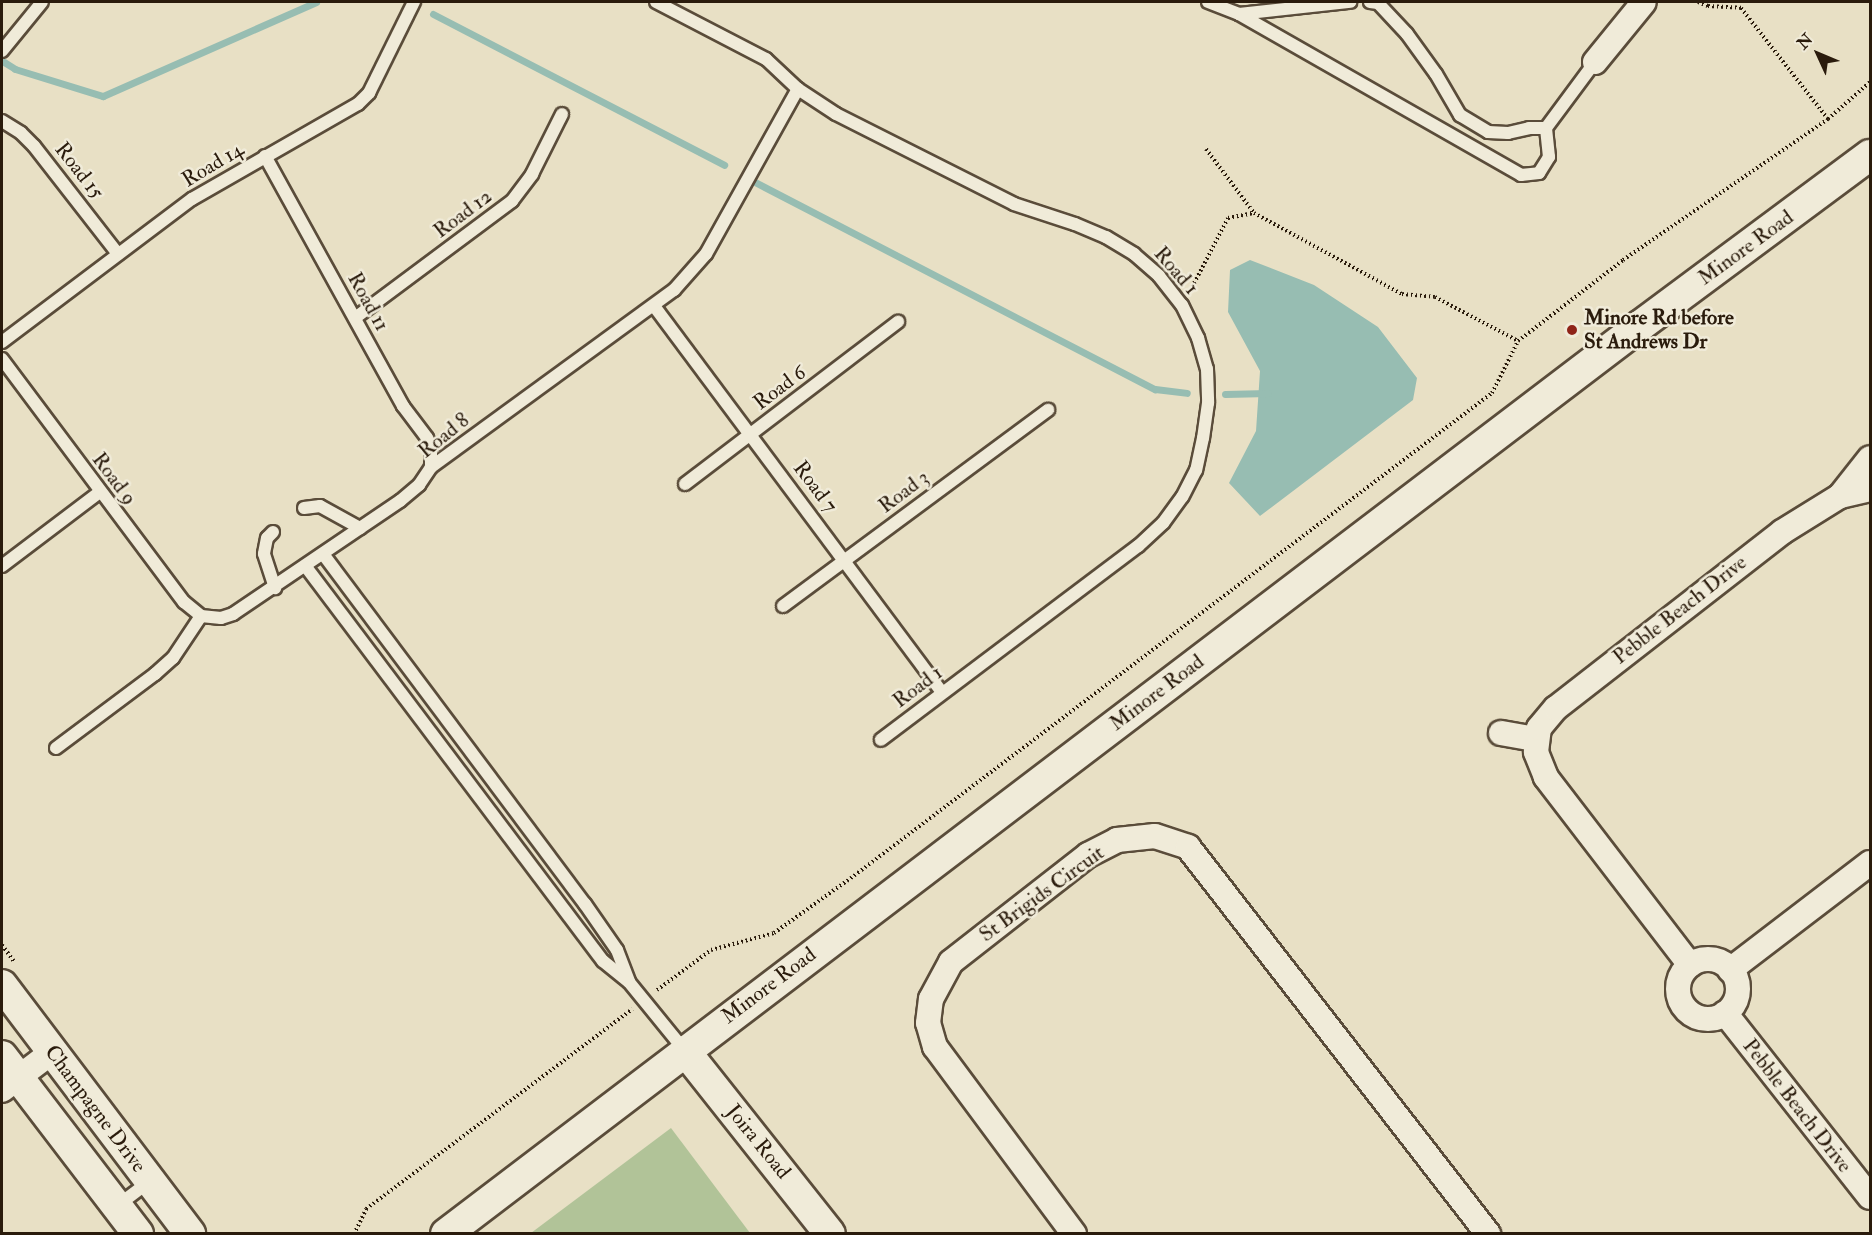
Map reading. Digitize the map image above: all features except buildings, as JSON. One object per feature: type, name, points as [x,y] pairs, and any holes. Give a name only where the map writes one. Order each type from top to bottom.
[{"type":"street","points":[[1595,62],[1644,2]]},
{"type":"street","name":"Minore Road","points":[[446,1233],[1641,325],[1870,155]]},
{"type":"street","name":"Pebble Beach Drive","points":[[1536,739],[1539,728],[1556,708],[1742,561],[1840,496],[1870,458]]},
{"type":"street","name":"Pebble Beach Drive","points":[[1840,496],[1870,489]]},
{"type":"street","points":[[1501,733],[1536,739],[1536,752],[1546,777],[1690,965]]},
{"type":"street","name":"St Brigids Circuit","points":[[1074,1233],[935,1047],[928,1023],[931,999],[951,962],[1088,855],[1117,840],[1155,836],[1188,847],[1488,1233]]},
{"type":"street","points":[[1730,970],[1870,863]]},
{"type":"street","points":[[1706,959],[1715,960],[1730,970],[1734,976],[1737,992],[1735,1000],[1725,1013],[1708,1019],[1690,1014],[1684,1007],[1678,990],[1683,972],[1690,965],[1706,959]]},
{"type":"street","name":"Champagne Drive","points":[[2,985],[190,1233]]},
{"type":"street","name":"Pebble Beach Drive","points":[[1725,1013],[1870,1197]]},
{"type":"street","name":"Joira Road","points":[[685,1051],[830,1233]]},
{"type":"street","points":[[7,1075],[52,1052]]},
{"type":"street","name":"Champagne Drive","points":[[7,1075],[138,1233]]},
{"type":"lane","points":[[2,51],[42,2]]},
{"type":"lane","name":"Road 14","points":[[2,342],[192,199],[349,110],[364,98],[414,2]]},
{"type":"lane","name":"Road 1","points":[[656,2],[766,59],[798,89],[837,114],[1014,204],[1106,237],[1134,254],[1160,276],[1182,304],[1198,338],[1207,369],[1208,403],[1196,470],[1182,497],[1163,523],[1138,546],[880,740]]},
{"type":"lane","points":[[1208,2],[1239,14],[1521,175],[1539,173],[1549,157],[1546,128],[1595,62]]},
{"type":"lane","points":[[1239,14],[1350,2]]},
{"type":"lane","points":[[1370,2],[1378,3],[1407,34],[1436,74],[1460,115],[1488,132],[1508,133],[1529,128],[1546,128]]},
{"type":"lane","name":"Road 8","points":[[201,616],[221,618],[233,614],[306,567],[410,493],[431,467],[654,306],[693,272],[706,254],[798,89]]},
{"type":"lane","name":"Road 12","points":[[355,318],[512,201],[532,174],[562,114]]},
{"type":"lane","name":"Road 15","points":[[2,121],[21,133],[34,146],[118,254]]},
{"type":"lane","name":"Road 11","points":[[265,156],[403,406],[427,438],[431,448],[431,467]]},
{"type":"lane","name":"Road 7","points":[[654,306],[942,693]]},
{"type":"lane","name":"Road 6","points":[[685,484],[898,322]]},
{"type":"lane","name":"Road 9","points":[[2,359],[176,593],[201,616]]},
{"type":"lane","name":"Road 3","points":[[783,606],[1048,410]]},
{"type":"lane","points":[[2,566],[100,492]]},
{"type":"lane","points":[[304,508],[320,506],[360,528]]},
{"type":"lane","points":[[273,532],[267,538],[264,554],[275,588]]},
{"type":"lane","points":[[323,554],[585,904],[617,950],[629,982]]},
{"type":"lane","points":[[306,567],[603,961],[629,982],[685,1051]]},
{"type":"lane","points":[[56,748],[173,658],[201,616]]},
{"type":"lane","points":[[568,916],[585,904]]},
{"type":"lane","points":[[116,1206],[150,1181]]},
{"type":"path","points":[[1698,2],[1708,6],[1741,8],[1828,119]]},
{"type":"path","points":[[354,1233],[366,1209],[711,950],[774,933],[847,881],[1492,393],[1518,342],[1623,260],[1828,119],[1870,82]]},
{"type":"path","points":[[1206,149],[1254,213],[1402,294],[1435,297],[1518,342]]},
{"type":"path","points":[[1182,304],[1228,218],[1254,213]]},
{"type":"green space","points":[[671,1128],[750,1233],[531,1233]]},
{"type":"water","points":[[1250,260],[1314,285],[1378,327],[1417,378],[1413,400],[1260,516],[1229,483],[1256,431],[1260,371],[1228,312],[1230,270]]},
{"type":"waterway","points":[[4,62],[15,69],[103,96],[316,2]]},
{"type":"waterway","points":[[433,14],[724,165]]},
{"type":"waterway","points":[[751,180],[1155,389],[1187,393]]},
{"type":"waterway","points":[[1225,394],[1268,393]]},
{"type":"place","name":"Minore Rd before St Andrews Dr","points":[[1572,330]]}]
